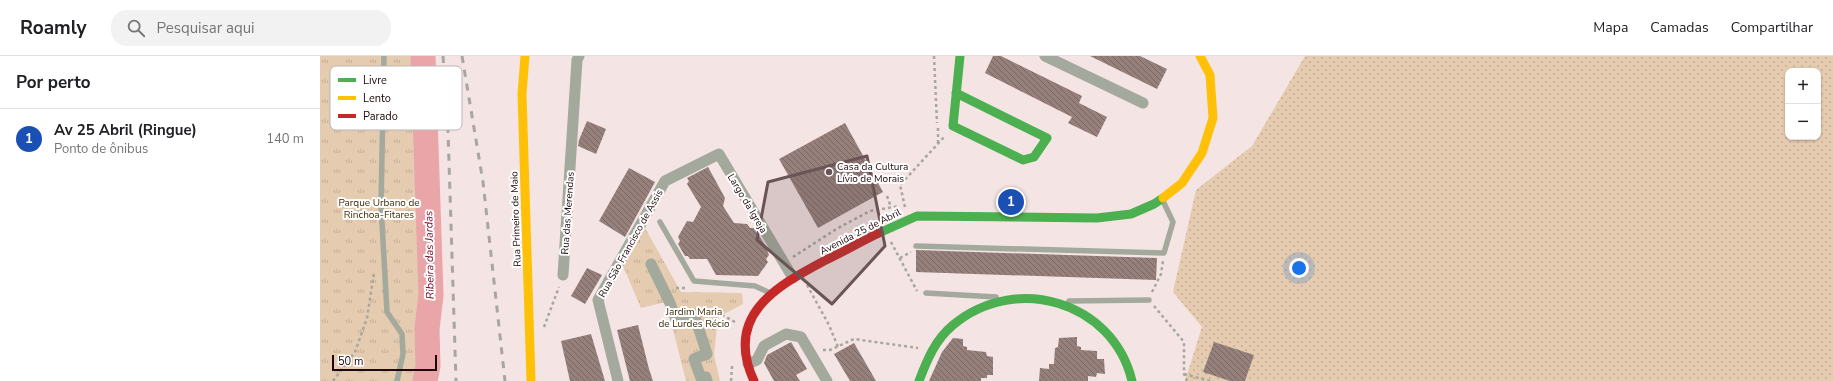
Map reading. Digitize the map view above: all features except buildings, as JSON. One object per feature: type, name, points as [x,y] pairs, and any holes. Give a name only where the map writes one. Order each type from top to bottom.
[{"type":"street","name":"Rua Primeiro de Maio","points":[[525,56],[522,94],[531,381]]},
{"type":"street","name":"Rua das Merendas","points":[[564,275],[577,60],[579,56]]},
{"type":"street","points":[[956,93],[1047,138],[1034,157],[1023,160],[953,126],[956,93],[960,56]]},
{"type":"street","points":[[1045,56],[1143,104]]},
{"type":"street","name":"Avenida 25 de Abril","points":[[754,381],[748,364],[746,344],[749,325],[761,303],[772,293],[797,276],[884,230],[917,216],[1097,218],[1131,214],[1162,199],[1182,183],[1202,154],[1212,118],[1212,90],[1210,75],[1200,56]]},
{"type":"street","name":"Largo da Igreja","points":[[691,168],[719,154],[785,263],[797,276]]},
{"type":"street","name":"Rua São Francisco de Assis","points":[[618,381],[598,300],[665,181],[691,168]]},
{"type":"street","points":[[651,264],[670,302],[676,320],[694,314],[707,354],[694,359],[701,378],[706,377],[707,381]]},
{"type":"street","points":[[919,381],[931,350],[951,326],[971,312],[993,302],[1024,298],[1054,301],[1083,313],[1112,338],[1130,371],[1132,381]]},
{"type":"street","points":[[748,364],[757,360],[764,346],[786,334],[801,337],[827,381]]},
{"type":"lane","points":[[384,56],[384,66]]},
{"type":"lane","points":[[383,130],[382,205],[387,312],[402,334],[403,354],[397,381]]},
{"type":"lane","points":[[916,246],[1164,253],[1173,222],[1162,199]]},
{"type":"lane","points":[[660,222],[694,282],[755,286],[772,293]]},
{"type":"lane","points":[[926,293],[1024,298]]},
{"type":"lane","points":[[1054,301],[1149,300]]},
{"type":"path","points":[[902,197],[900,185],[938,145],[934,56]]},
{"type":"path","points":[[887,196],[891,207]]},
{"type":"path","points":[[785,263],[838,228],[870,211],[909,204]]},
{"type":"path","points":[[884,230],[918,292],[926,293]]},
{"type":"path","points":[[1164,253],[1160,274],[1149,300],[1184,342],[1184,374],[1187,381]]},
{"type":"path","points":[[333,381],[354,352],[367,318],[374,272]]},
{"type":"path","points":[[544,329],[564,275]]},
{"type":"path","points":[[797,276],[829,325],[838,347]]},
{"type":"path","points":[[673,282],[676,288],[693,288],[694,282]]},
{"type":"path","points":[[711,337],[717,312],[738,323]]},
{"type":"path","points":[[808,348],[830,350],[854,339],[931,350]]},
{"type":"path","points":[[1184,374],[1210,381]]},
{"type":"highlighted area","points":[[867,156],[885,246],[832,304],[757,240],[768,182]]},
{"type":"green space","name":"Parque Urbano de Rinchoa-Fitares","points":[[320,56],[433,56],[434,66],[330,66],[330,130],[437,130],[437,381],[320,381]]},
{"type":"green space","points":[[1305,56],[1833,56],[1833,381],[1185,381],[1202,327],[1173,292],[1196,190],[1252,146]]},
{"type":"green space","name":"Jardim Maria de Lurdes Récio","points":[[645,228],[681,292],[742,293],[743,304],[718,317],[714,355],[720,381],[686,381],[666,302],[641,308],[623,266]]},
{"type":"waterway","name":"Ribeira das Jardas","points":[[423,56],[423,66]]},
{"type":"waterway","name":"Ribeira das Jardas","points":[[425,130],[431,295],[427,329],[428,366],[425,381]]},
{"type":"railway","points":[[443,56],[444,66]]},
{"type":"railway","points":[[462,56],[483,182],[505,381]]},
{"type":"railway","points":[[448,130],[456,381]]},
{"type":"traffic: fast","points":[[956,93],[1047,138],[1034,157],[1023,160],[953,126],[960,56]]},
{"type":"traffic: fast","points":[[879,233],[917,216],[1097,218],[1131,214],[1154,204],[1163,198]]},
{"type":"traffic: fast","points":[[919,381],[936,344],[953,325],[978,309],[1004,301],[1032,299],[1059,304],[1083,314],[1105,331],[1121,353],[1132,381]]},
{"type":"traffic: slow","points":[[525,56],[522,94],[531,381]]},
{"type":"traffic: slow","points":[[1163,198],[1182,183],[1202,153],[1213,118],[1210,75],[1200,56]]},
{"type":"traffic: jam","points":[[754,381],[746,358],[745,338],[750,321],[759,306],[772,293],[806,271],[879,233]]},
{"type":"place","name":"Casa da Cultura Lívio de Morais","points":[[829,172]]},
{"type":"place","name":"Av 25 Abril (Ringue)","points":[[1011,202]]}]
